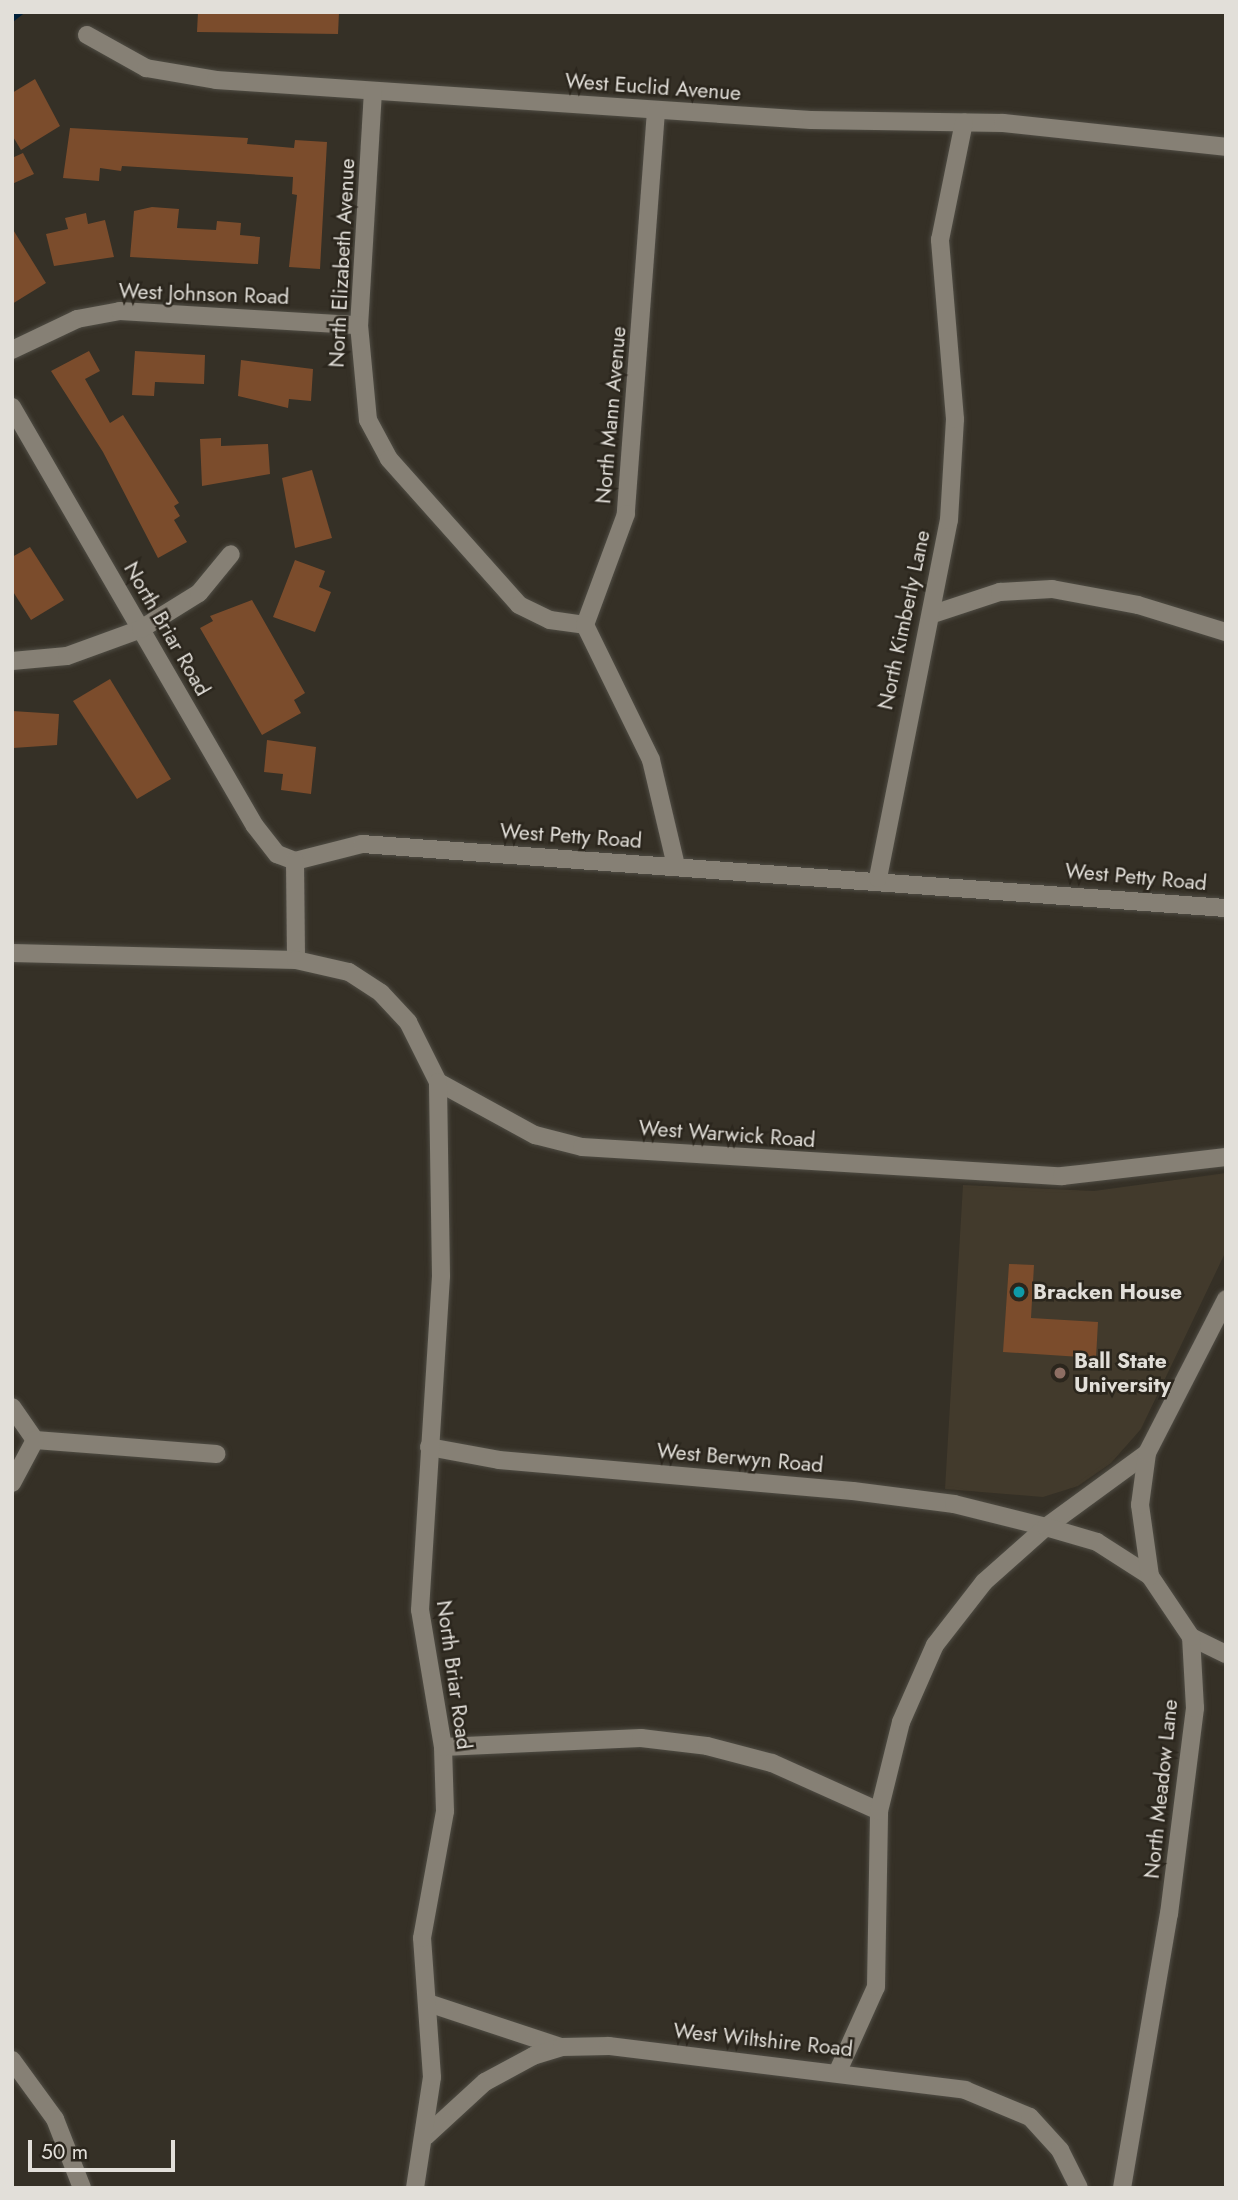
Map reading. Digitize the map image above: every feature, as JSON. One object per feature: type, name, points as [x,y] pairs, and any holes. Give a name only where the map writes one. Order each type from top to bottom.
[{"type":"street","name":"West Euclid Avenue","points":[[87,35],[114,55],[178,75],[656,111],[964,122],[1226,147]]},
{"type":"street","name":"North Elizabeth Avenue","points":[[373,90],[359,325],[363,403],[389,459],[519,605],[550,620],[585,625]]},
{"type":"street","name":"North Mann Avenue","points":[[585,625],[628,502],[656,111]]},
{"type":"street","name":"North Kimberly Lane","points":[[878,878],[914,671],[933,614],[949,520],[954,419],[940,240],[964,122]]},
{"type":"street","name":"West Johnson Road","points":[[12,349],[77,319],[120,311],[359,325]]},
{"type":"street","name":"North Briar Road","points":[[12,407],[260,834],[277,854],[295,861]]},
{"type":"street","points":[[12,661],[67,656],[141,629],[199,593],[231,554]]},
{"type":"street","points":[[933,614],[1000,592],[1052,589],[1138,605],[1226,632]]},
{"type":"street","points":[[585,625],[651,760],[676,866]]},
{"type":"street","name":"West Petty Road","points":[[295,861],[362,844],[878,878],[1226,908]]},
{"type":"street","points":[[295,861],[296,960]]},
{"type":"street","points":[[12,953],[296,960],[349,972],[382,993],[408,1022],[438,1082]]},
{"type":"street","name":"North Briar Road","points":[[415,2188],[426,2136],[432,2077],[422,1938],[445,1811],[443,1747],[420,1609],[441,1276],[438,1082]]},
{"type":"street","name":"West Warwick Road","points":[[438,1082],[535,1135],[601,1149],[1062,1176],[1226,1157]]},
{"type":"street","points":[[1226,1299],[1147,1453],[1140,1524],[1150,1576],[1191,1637],[1226,1654]]},
{"type":"street","points":[[12,1406],[35,1440]]},
{"type":"street","points":[[35,1440],[216,1454]]},
{"type":"street","points":[[12,1483],[35,1440]]},
{"type":"street","name":"West Berwyn Road","points":[[429,1447],[499,1460],[853,1491],[954,1504],[1097,1542],[1150,1576]]},
{"type":"street","points":[[838,2071],[876,1987],[880,1811],[901,1722],[935,1645],[984,1582],[1046,1527],[1147,1453]]},
{"type":"street","name":"North Meadow Lane","points":[[1122,2188],[1181,1830],[1195,1707],[1191,1637]]},
{"type":"street","points":[[443,1747],[615,1738],[707,1746],[772,1763],[880,1811]]},
{"type":"street","points":[[428,2003],[562,2047]]},
{"type":"street","name":"West Wiltshire Road","points":[[426,2136],[485,2082],[562,2047],[838,2071],[965,2090],[1005,2104],[1030,2117],[1060,2150],[1079,2188]]},
{"type":"street","points":[[14,2059],[55,2119],[82,2188]]},
{"type":"shaded area","name":"Ball State University","points":[[1226,1173],[1226,1251],[1141,1429],[1111,1463],[1078,1486],[1043,1497],[945,1489],[963,1185],[1094,1191]]},
{"type":"building","points":[[198,12],[339,12],[338,34],[197,32]]},
{"type":"building","points":[[35,79],[60,126],[21,150],[12,135],[12,93]]},
{"type":"building","points":[[70,128],[248,138],[247,144],[294,148],[295,140],[327,142],[320,269],[289,267],[297,195],[292,194],[293,177],[122,166],[121,171],[100,168],[99,181],[63,178]]},
{"type":"building","points":[[23,153],[34,174],[12,184],[12,158]]},
{"type":"building","points":[[152,207],[179,209],[177,228],[216,230],[217,221],[241,223],[240,235],[260,237],[258,264],[130,257],[134,211]]},
{"type":"building","points":[[86,213],[88,224],[105,220],[114,257],[54,266],[46,234],[68,229],[65,218]]},
{"type":"building","points":[[12,228],[46,283],[12,304]]},
{"type":"building","points":[[89,351],[100,371],[85,379],[110,423],[123,415],[179,503],[174,506],[180,516],[174,520],[187,542],[158,558],[103,452],[51,371]]},
{"type":"building","points":[[135,351],[205,355],[204,384],[155,382],[154,396],[132,395]]},
{"type":"building","points":[[241,360],[313,369],[311,401],[289,399],[288,408],[238,396]]},
{"type":"building","points":[[221,438],[221,446],[268,444],[270,474],[202,486],[200,439]]},
{"type":"building","points":[[312,470],[332,538],[295,548],[282,478]]},
{"type":"building","points":[[30,547],[64,600],[31,620],[12,590],[12,557]]},
{"type":"building","points":[[295,560],[325,571],[319,587],[331,592],[315,632],[273,617]]},
{"type":"building","points":[[252,600],[305,693],[294,700],[301,713],[262,735],[200,628],[213,621],[210,616]]},
{"type":"building","points":[[110,679],[171,779],[137,799],[73,701]]},
{"type":"building","points":[[12,711],[59,714],[57,745],[13,748]]},
{"type":"building","points":[[267,740],[316,747],[311,794],[281,790],[283,774],[264,772]]},
{"type":"building","name":"Bracken House","points":[[1009,1264],[1034,1265],[1031,1318],[1098,1322],[1096,1358],[1003,1352]]},
{"type":"waterway","points":[[12,19],[21,12]]},
{"type":"place","name":"Bracken House","points":[[1019,1292]]},
{"type":"place","name":"Ball State University","points":[[1060,1373]]}]
